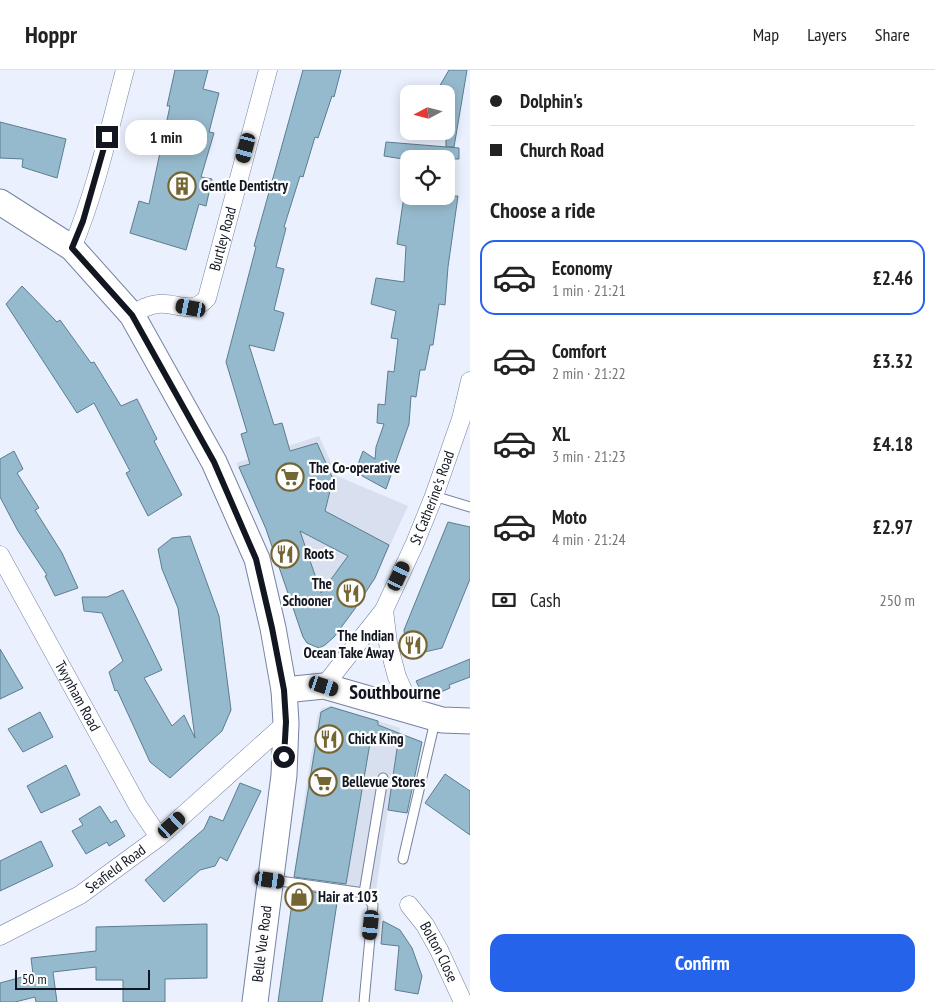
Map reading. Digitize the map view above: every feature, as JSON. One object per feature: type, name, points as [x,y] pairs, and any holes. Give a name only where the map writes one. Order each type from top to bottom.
[{"type":"main road","name":"Belle Vue Road","points":[[0,202],[72,248],[132,315],[214,462],[256,559],[284,690],[286,722],[284,775],[255,1002]]},
{"type":"main road","points":[[284,690],[324,686],[424,715],[470,721]]},
{"type":"street","points":[[72,248],[94,187],[126,70]]},
{"type":"street","name":"Burtley Road","points":[[132,315],[146,306],[157,304],[167,303],[191,308],[201,306],[207,298],[268,70]]},
{"type":"street","name":"St Catherine's Road","points":[[324,686],[384,610],[434,496],[461,419],[470,381]]},
{"type":"street","name":"Twynham Road","points":[[0,555],[138,806],[159,836]]},
{"type":"street","points":[[384,610],[388,643],[397,677],[424,715]]},
{"type":"street","name":"Seafield Road","points":[[0,936],[80,895],[159,836],[286,722]]},
{"type":"street","name":"Bolton Close","points":[[409,905],[425,925],[440,950],[463,1002]]},
{"type":"lane","points":[[434,496],[470,507]]},
{"type":"lane","points":[[403,859],[424,715]]},
{"type":"lane","points":[[364,893],[383,778]]},
{"type":"lane","points":[[270,880],[364,893],[373,905],[364,1002]]},
{"type":"shaded area","points":[[319,436],[337,476],[408,506],[375,578],[334,637],[319,648],[307,643],[303,637],[266,529],[236,463]]},
{"type":"shaded area","points":[[331,706],[400,728],[375,897],[293,884],[318,714],[322,708]]},
{"type":"building","points":[[175,70],[208,70],[203,89],[219,93],[209,132],[214,133],[201,177],[212,179],[206,206],[199,204],[186,250],[130,233],[139,201],[149,204],[170,106],[167,106]]},
{"type":"building","points":[[303,70],[341,70],[334,97],[332,96],[318,138],[315,137],[303,177],[300,176],[284,227],[286,228],[276,267],[284,269],[274,310],[284,313],[274,351],[249,345],[274,425],[282,423],[290,451],[317,443],[333,479],[325,511],[389,545],[375,578],[354,610],[334,637],[319,648],[307,643],[303,637],[266,529],[239,467],[250,464],[241,434],[247,432],[226,362],[256,247],[254,246]],"holes":[[[300,531],[348,556],[321,593]]]},
{"type":"building","points":[[449,70],[467,70],[454,147],[446,147],[446,140],[455,140],[455,85],[440,85]]},
{"type":"building","points":[[0,122],[66,139],[57,178],[22,167],[23,159],[0,158]]},
{"type":"building","points":[[386,142],[459,148],[459,159],[455,159],[455,150],[400,150],[400,159],[384,156]]},
{"type":"building","points":[[455,196],[458,196],[448,267],[445,305],[439,304],[433,345],[430,345],[425,370],[420,370],[416,397],[411,396],[409,424],[386,489],[355,472],[363,451],[375,459],[376,447],[384,424],[377,423],[378,404],[385,405],[388,371],[394,372],[398,339],[391,338],[396,311],[371,304],[376,278],[404,282],[406,246],[397,244],[403,205],[455,205]]},
{"type":"building","points":[[22,286],[57,322],[60,320],[91,363],[94,362],[121,406],[137,399],[157,439],[154,441],[182,495],[148,516],[126,473],[130,471],[94,403],[77,413],[6,304]]},
{"type":"building","points":[[14,451],[23,469],[17,473],[39,508],[35,510],[62,553],[78,588],[55,596],[45,576],[47,575],[18,531],[0,497],[0,459]]},
{"type":"building","points":[[448,522],[470,527],[470,579],[442,648],[407,656],[404,630]]},
{"type":"building","points":[[190,536],[219,616],[231,710],[222,731],[170,778],[150,762],[117,690],[115,691],[109,672],[123,661],[102,613],[84,611],[82,597],[107,597],[123,590],[162,670],[144,678],[172,726],[184,715],[195,738],[178,608],[162,569],[158,549],[172,538]]},
{"type":"building","points":[[0,649],[23,688],[0,699]]},
{"type":"building","points":[[470,659],[470,677],[449,685],[450,688],[434,695],[421,691],[416,681]]},
{"type":"building","points":[[331,707],[378,721],[378,725],[422,742],[407,813],[388,810],[398,742],[371,737],[346,884],[294,877],[321,712]]},
{"type":"building","points":[[40,712],[53,737],[23,752],[8,729]]},
{"type":"building","points":[[66,765],[80,795],[41,813],[27,786]]},
{"type":"building","points":[[445,774],[470,791],[470,835],[425,803]]},
{"type":"building","points":[[240,783],[261,791],[227,861],[220,857],[215,866],[200,870],[164,902],[145,880],[204,829],[210,816],[223,821]]},
{"type":"building","points":[[100,806],[111,823],[116,820],[125,836],[109,846],[107,842],[86,854],[72,831],[83,825],[79,819]]},
{"type":"building","points":[[41,841],[53,866],[0,891],[0,861]]},
{"type":"building","points":[[294,889],[338,896],[322,1002],[278,1002]]},
{"type":"building","points":[[383,921],[400,930],[412,948],[422,976],[418,994],[395,990],[399,946],[381,944]]},
{"type":"building","points":[[207,924],[207,978],[165,979],[165,1002],[123,1002],[123,980],[96,980],[96,967],[53,972],[57,1002],[36,1002],[35,997],[15,1002],[0,1002],[0,983],[33,974],[31,958],[96,951],[96,927]]},
{"type":"place","name":"Gentle Dentistry","points":[[182,186]]},
{"type":"place","name":"The Co-operative Food","points":[[290,477]]},
{"type":"place","name":"Roots","points":[[285,554]]},
{"type":"place","name":"The Schooner","points":[[351,593]]},
{"type":"place","name":"The Indian Ocean Take Away","points":[[413,645]]},
{"type":"place","name":"Chick King","points":[[329,739]]},
{"type":"place","name":"Bellevue Stores","points":[[323,782]]},
{"type":"place","name":"Hair at 103","points":[[299,897]]},
{"type":"district","name":"Southbourne","points":[[395,692]]},
{"type":"route","points":[[107,137],[94,187],[72,248],[132,315],[214,462],[256,559],[284,690],[286,722],[284,757]]}]
